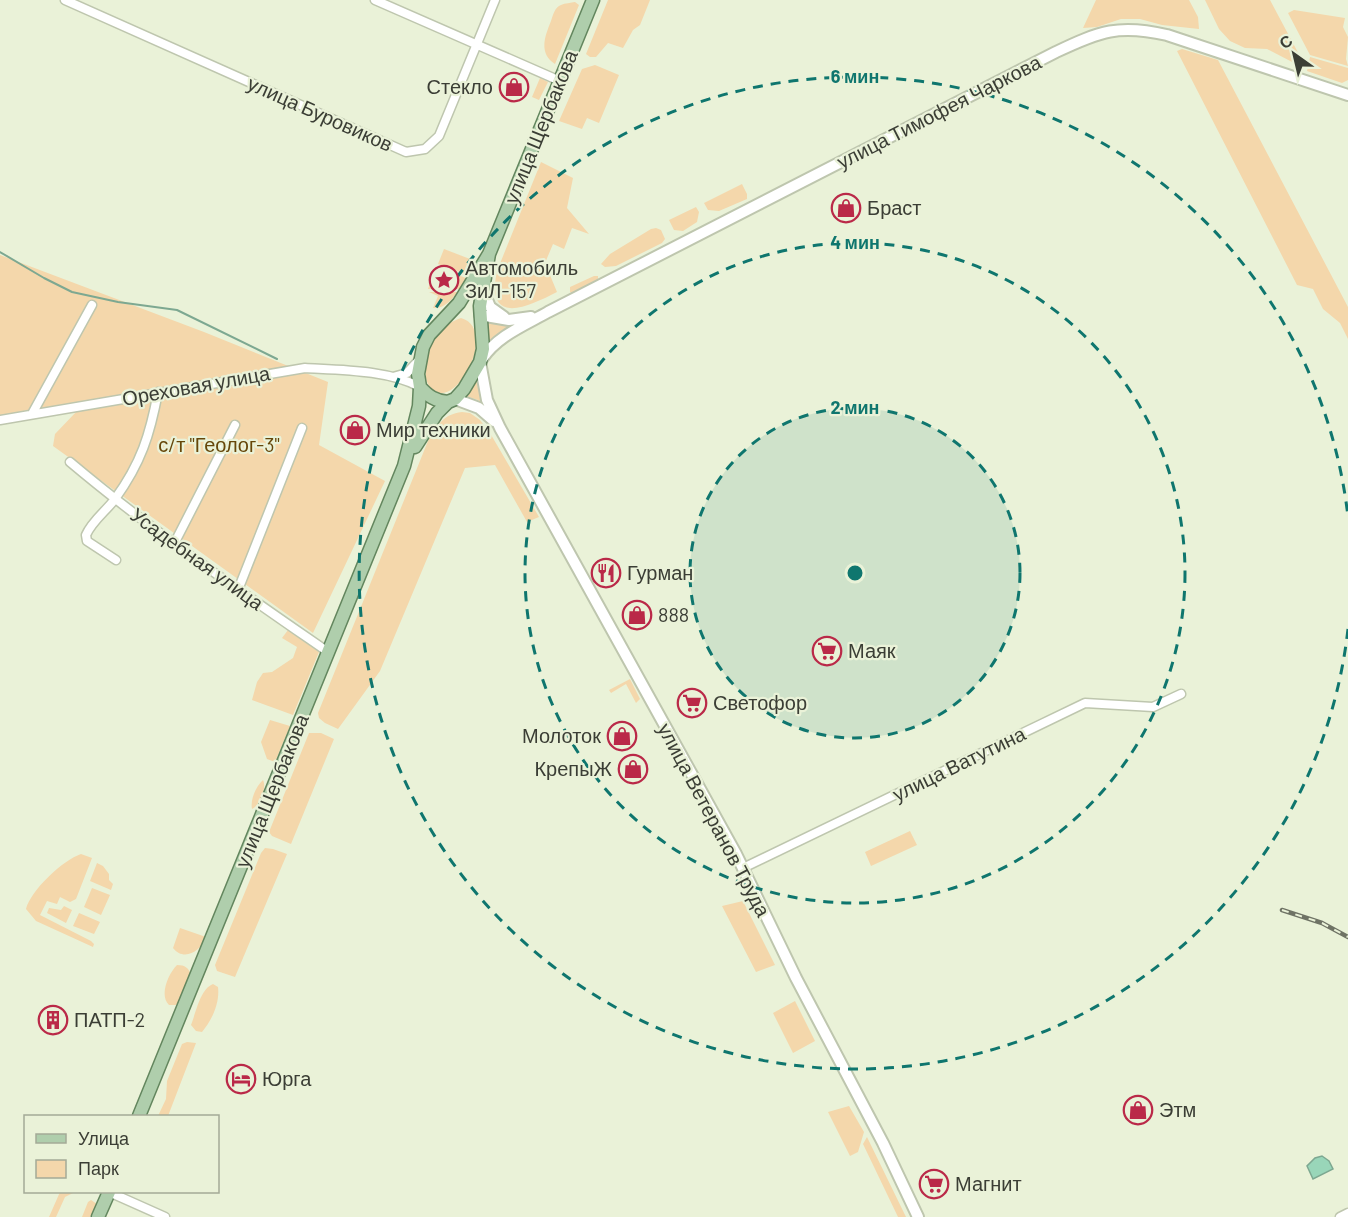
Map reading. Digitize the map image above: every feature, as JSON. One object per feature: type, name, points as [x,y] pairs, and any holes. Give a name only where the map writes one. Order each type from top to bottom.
[{"type":"main road","name":"улица Щербакова","points":[[489,254],[593,0]]},
{"type":"main road","name":"улица Тимофея Чаркова","points":[[548,312],[1056,52],[1102,32],[1122,28],[1167,35],[1348,95]]},
{"type":"main road","points":[[489,254],[482,288],[481,361],[487,400],[500,428]]},
{"type":"main road","points":[[404,466],[416,423],[420,387],[419,360],[429,335],[459,303],[489,254]]},
{"type":"main road","points":[[482,288],[490,307],[509,320]]},
{"type":"main road","points":[[446,317],[464,311],[509,320],[525,319],[548,312]]},
{"type":"main road","points":[[404,466],[427,427],[472,379],[481,361],[494,344],[548,312]]},
{"type":"main road","points":[[420,387],[431,398],[439,401],[451,400],[479,408],[500,428]]},
{"type":"main road","name":"улица Ветеранов Труда","points":[[500,428],[743,868],[796,978],[883,1143],[918,1217]]},
{"type":"main road","name":"улица Щербакова","points":[[140,1115],[404,466]]},
{"type":"main road","points":[[98,1217],[109,1193]]},
{"type":"street","name":"улица Буровиков","points":[[65,0],[406,152],[425,149],[439,136],[495,0]]},
{"type":"street","points":[[375,0],[560,81]]},
{"type":"street","points":[[32,414],[92,305]]},
{"type":"street","points":[[393,377],[407,373],[419,360]]},
{"type":"street","name":"Ореховая улица","points":[[0,420],[305,368],[356,371],[393,377],[410,381],[420,387]]},
{"type":"street","points":[[116,560],[87,541],[86,535],[115,499],[141,455],[152,428],[158,392]]},
{"type":"street","points":[[174,544],[235,425]]},
{"type":"street","points":[[238,590],[302,428]]},
{"type":"street","name":"Усадебная улица","points":[[70,462],[174,544],[328,652]]},
{"type":"street","name":"улица Ватутина","points":[[743,868],[1085,703],[1153,707],[1181,694]]},
{"type":"street","points":[[111,1193],[165,1217]]},
{"type":"street","points":[[1340,1217],[1348,1213]]},
{"type":"green space","points":[[608,0],[650,0],[640,25],[633,30],[623,48],[608,43],[596,57],[590,57],[586,54]]},
{"type":"green space","points":[[1096,0],[1189,0],[1198,17],[1199,29],[1162,25],[1140,19],[1121,19],[1097,27],[1083,28]]},
{"type":"green space","points":[[1205,0],[1270,0],[1303,62],[1298,65],[1267,49],[1245,48],[1230,41],[1219,29]]},
{"type":"green space","points":[[575,2],[579,5],[555,64],[546,55],[544,44],[547,32],[557,8],[563,4]]},
{"type":"green space","points":[[1294,10],[1345,18],[1343,27],[1348,37],[1346,59],[1348,66],[1310,55],[1288,13]]},
{"type":"green space","points":[[1182,49],[1218,60],[1348,307],[1348,339],[1340,323],[1323,309],[1313,289],[1297,285],[1177,51]]},
{"type":"green space","points":[[1310,57],[1348,68],[1348,80],[1342,83],[1307,71]]},
{"type":"green space","points":[[595,65],[619,75],[599,123],[587,118],[582,129],[559,121],[582,69]]},
{"type":"green space","points":[[540,78],[548,82],[539,100],[532,97]]},
{"type":"green space","points":[[541,162],[573,178],[567,208],[589,234],[572,228],[564,249],[553,244],[545,263],[557,292],[522,307],[503,306],[497,300],[495,289],[497,271]]},
{"type":"green space","points":[[742,184],[747,199],[719,211],[708,210],[704,203]]},
{"type":"green space","points":[[696,207],[699,212],[697,222],[683,231],[674,230],[669,220]]},
{"type":"green space","points":[[656,228],[661,230],[665,239],[662,243],[616,266],[605,267],[601,264],[610,254]]},
{"type":"green space","points":[[444,249],[470,259],[473,263],[468,275],[438,264]]},
{"type":"green space","name":"с/т \"Геолог-3\"","points":[[0,255],[204,332],[328,382],[319,445],[385,481],[313,633],[53,446],[55,434],[77,411],[0,421]]},
{"type":"green space","points":[[437,267],[466,278],[461,289],[428,289],[430,283],[449,284],[450,279],[435,273]]},
{"type":"green space","points":[[598,276],[598,281],[573,294],[570,292],[570,287]]},
{"type":"green space","points":[[429,292],[458,292],[444,305],[433,308],[438,296]]},
{"type":"green space","points":[[461,318],[471,325],[476,335],[476,349],[464,376],[456,386],[446,392],[436,392],[430,387],[425,373],[430,346],[443,328]]},
{"type":"green space","points":[[487,321],[516,325],[496,336],[488,344]]},
{"type":"green space","points":[[477,379],[485,406],[478,400],[462,395]]},
{"type":"green space","points":[[462,412],[470,413],[480,420],[490,433],[539,517],[527,522],[495,465],[465,468],[380,671],[338,729],[325,723],[319,718],[318,713],[428,441],[445,418]]},
{"type":"green space","points":[[288,630],[319,652],[293,715],[252,700],[257,682],[263,673],[272,672],[293,658],[297,647],[282,638]]},
{"type":"green space","points":[[630,679],[640,699],[636,703],[626,684],[611,693],[609,690]]},
{"type":"green space","points":[[270,720],[290,726],[275,762],[267,759],[261,742]]},
{"type":"green space","points":[[309,733],[321,733],[334,739],[291,844],[272,836],[269,832]]},
{"type":"green space","points":[[263,780],[262,796],[252,809],[254,793]]},
{"type":"green space","points":[[910,831],[917,845],[871,866],[865,852]]},
{"type":"green space","points":[[265,848],[287,854],[235,977],[217,971],[215,965]]},
{"type":"green space","points":[[81,854],[92,858],[76,899],[70,902],[60,897],[57,904],[47,901],[40,915],[91,941],[94,944],[93,947],[36,921],[26,909],[34,893],[49,877],[66,862]]},
{"type":"green space","points":[[97,863],[103,866],[109,874],[109,880],[113,884],[111,890],[90,881]]},
{"type":"green space","points":[[92,888],[110,895],[101,915],[84,907]]},
{"type":"green space","points":[[743,901],[775,965],[756,972],[722,906]]},
{"type":"green space","points":[[64,906],[72,910],[66,923],[47,913],[49,908],[61,910]]},
{"type":"green space","points":[[79,913],[100,922],[94,934],[73,926]]},
{"type":"green space","points":[[180,928],[206,937],[204,942],[192,953],[177,952],[173,948]]},
{"type":"green space","points":[[177,965],[186,967],[191,975],[181,999],[176,1005],[169,1005],[165,996],[166,985]]},
{"type":"green space","points":[[213,984],[218,987],[218,999],[214,1011],[202,1032],[196,1031],[191,1025],[197,1008],[205,991]]},
{"type":"green space","points":[[795,1001],[815,1041],[793,1053],[773,1013]]},
{"type":"green space","points":[[196,1043],[168,1115],[158,1115],[166,1099],[167,1081],[182,1044]]},
{"type":"green space","points":[[849,1106],[864,1132],[858,1152],[850,1156],[828,1112]]},
{"type":"green space","points":[[867,1137],[906,1217],[898,1217],[863,1144]]},
{"type":"green space","points":[[60,1193],[73,1193],[65,1197],[56,1217],[49,1217]]},
{"type":"green space","points":[[91,1200],[97,1204],[90,1217],[82,1217],[88,1202]]},
{"type":"shaded area","points":[[1322,1156],[1329,1161],[1333,1169],[1313,1179],[1307,1166],[1315,1158]]},
{"type":"waterway","points":[[0,252],[72,292],[118,302],[177,310],[277,359]]},
{"type":"railway","points":[[1282,910],[1322,923],[1348,937]]},
{"type":"place","name":"Стекло","points":[[514,87]]},
{"type":"place","name":"Браст","points":[[846,208]]},
{"type":"place","name":"Автомобиль ЗиЛ-157","points":[[444,280]]},
{"type":"place","name":"Мир техники","points":[[355,430]]},
{"type":"place","name":"Гурман","points":[[606,573]]},
{"type":"place","name":"888","points":[[637,615]]},
{"type":"place","name":"Маяк","points":[[827,651]]},
{"type":"place","name":"Светофор","points":[[692,703]]},
{"type":"place","name":"Молоток","points":[[622,736]]},
{"type":"place","name":"КрепыЖ","points":[[633,769]]},
{"type":"place","name":"ПАТП-2","points":[[53,1020]]},
{"type":"place","name":"Юрга","points":[[241,1079]]},
{"type":"place","name":"Этм","points":[[1138,1110]]},
{"type":"place","name":"Магнит","points":[[934,1184]]}]
